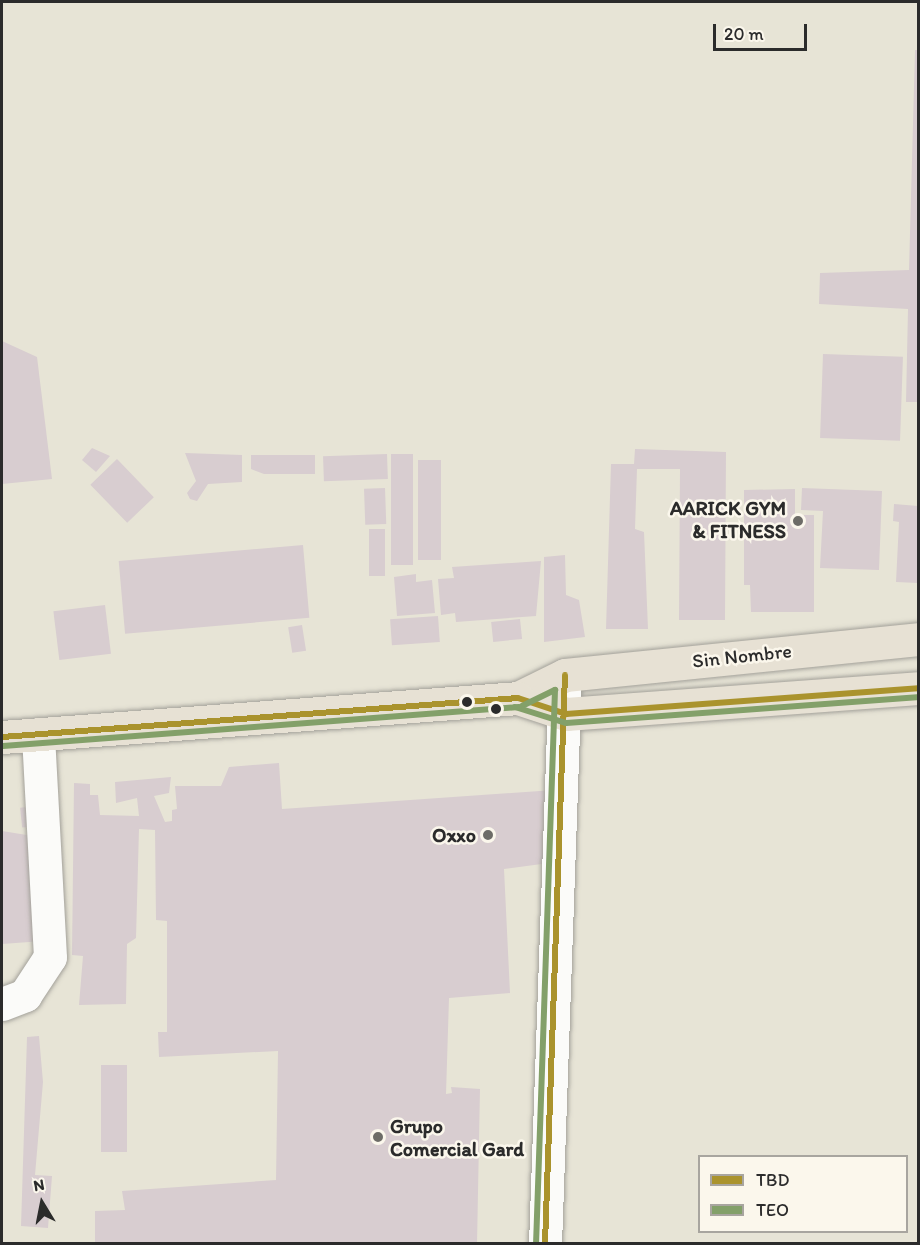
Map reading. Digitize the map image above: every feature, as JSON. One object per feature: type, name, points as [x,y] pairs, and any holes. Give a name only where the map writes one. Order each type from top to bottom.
[{"type":"main road","name":"Sin Nombre","points":[[565,675],[918,639]]},
{"type":"main road","points":[[2,737],[518,698],[565,675]]},
{"type":"main road","points":[[518,698],[566,714],[918,688]]},
{"type":"street","points":[[545,1244],[566,714],[565,675]]},
{"type":"street","points":[[2,1004],[25,995],[50,957],[39,734]]},
{"type":"building","points":[[915,50],[918,50],[918,402],[906,402],[908,309],[819,304],[820,273],[909,270]]},
{"type":"building","points":[[2,341],[37,357],[52,479],[2,484]]},
{"type":"building","points":[[823,354],[903,357],[900,441],[820,438]]},
{"type":"building","points":[[92,448],[110,456],[96,472],[82,460]]},
{"type":"building","points":[[635,449],[726,452],[725,620],[679,620],[680,469],[637,469],[635,529],[644,532],[648,629],[606,629],[611,464],[634,464]]},
{"type":"building","points":[[185,453],[242,455],[242,482],[208,484],[197,501],[190,499],[187,493],[196,481]]},
{"type":"building","points":[[387,454],[388,479],[324,481],[323,456]]},
{"type":"building","points":[[391,454],[413,454],[413,565],[391,565]]},
{"type":"building","points":[[251,455],[315,455],[315,474],[264,474],[251,469]]},
{"type":"building","points":[[117,459],[154,497],[127,523],[90,485]]},
{"type":"building","points":[[418,460],[441,460],[441,560],[418,560]]},
{"type":"building","points":[[385,488],[386,524],[365,525],[364,489]]},
{"type":"building","points":[[802,488],[882,491],[879,570],[820,568],[823,511],[801,510]]},
{"type":"building","points":[[795,489],[795,515],[814,515],[814,612],[751,612],[750,585],[744,585],[744,490]]},
{"type":"building","points":[[894,504],[918,506],[918,583],[896,582],[899,522],[893,521]]},
{"type":"building","points":[[369,529],[385,529],[385,576],[369,576]]},
{"type":"building","points":[[303,545],[309,618],[125,634],[119,561]]},
{"type":"building","points":[[565,555],[566,595],[579,600],[585,637],[544,642],[544,557]]},
{"type":"building","points":[[541,561],[536,616],[456,622],[455,613],[441,615],[438,579],[454,578],[452,567]]},
{"type":"building","points":[[416,574],[416,582],[432,580],[435,613],[397,616],[394,577]]},
{"type":"building","points":[[105,605],[111,654],[59,660],[53,611]]},
{"type":"building","points":[[438,616],[440,642],[392,645],[390,619]]},
{"type":"building","points":[[520,619],[522,639],[493,642],[491,622]]},
{"type":"building","points":[[302,625],[306,651],[292,653],[288,627]]},
{"type":"building","points":[[279,763],[282,809],[554,790],[549,863],[504,869],[510,993],[449,998],[446,1094],[452,1093],[451,1087],[480,1089],[477,1244],[95,1244],[95,1211],[125,1210],[122,1191],[276,1180],[278,1051],[159,1057],[158,1032],[167,1032],[167,921],[156,920],[155,830],[139,829],[136,938],[127,944],[126,1004],[79,1005],[83,956],[72,955],[74,783],[90,784],[90,795],[98,795],[100,815],[139,816],[137,798],[116,803],[115,782],[171,777],[169,793],[154,796],[165,822],[172,821],[172,810],[177,809],[175,786],[221,786],[229,767]]},
{"type":"building","points":[[36,806],[38,826],[22,828],[20,808]]},
{"type":"building","points":[[2,831],[39,837],[43,941],[2,944]]},
{"type":"building","points":[[39,1036],[43,1082],[35,1175],[52,1176],[48,1228],[21,1226],[27,1037]]},
{"type":"building","points":[[101,1065],[127,1065],[127,1152],[101,1152]]},
{"type":"transit line","name":"TBD","points":[[545,1244],[565,675]]},
{"type":"transit line","name":"TBD","points":[[518,698],[566,714],[918,688]]},
{"type":"transit line","name":"TEO","points":[[522,706],[555,690],[536,1244]]},
{"type":"transit line","name":"TEO","points":[[515,707],[566,723],[918,697]]},
{"type":"transit line","name":"TBD","points":[[2,737],[518,698]]},
{"type":"transit line","name":"TEO","points":[[3,746],[519,707]]},
{"type":"place","name":"AARICK GYM & FITNESS","points":[[798,521]]},
{"type":"place","name":"Oxxo","points":[[488,835]]},
{"type":"place","name":"Grupo Comercial Gard","points":[[378,1137]]}]
